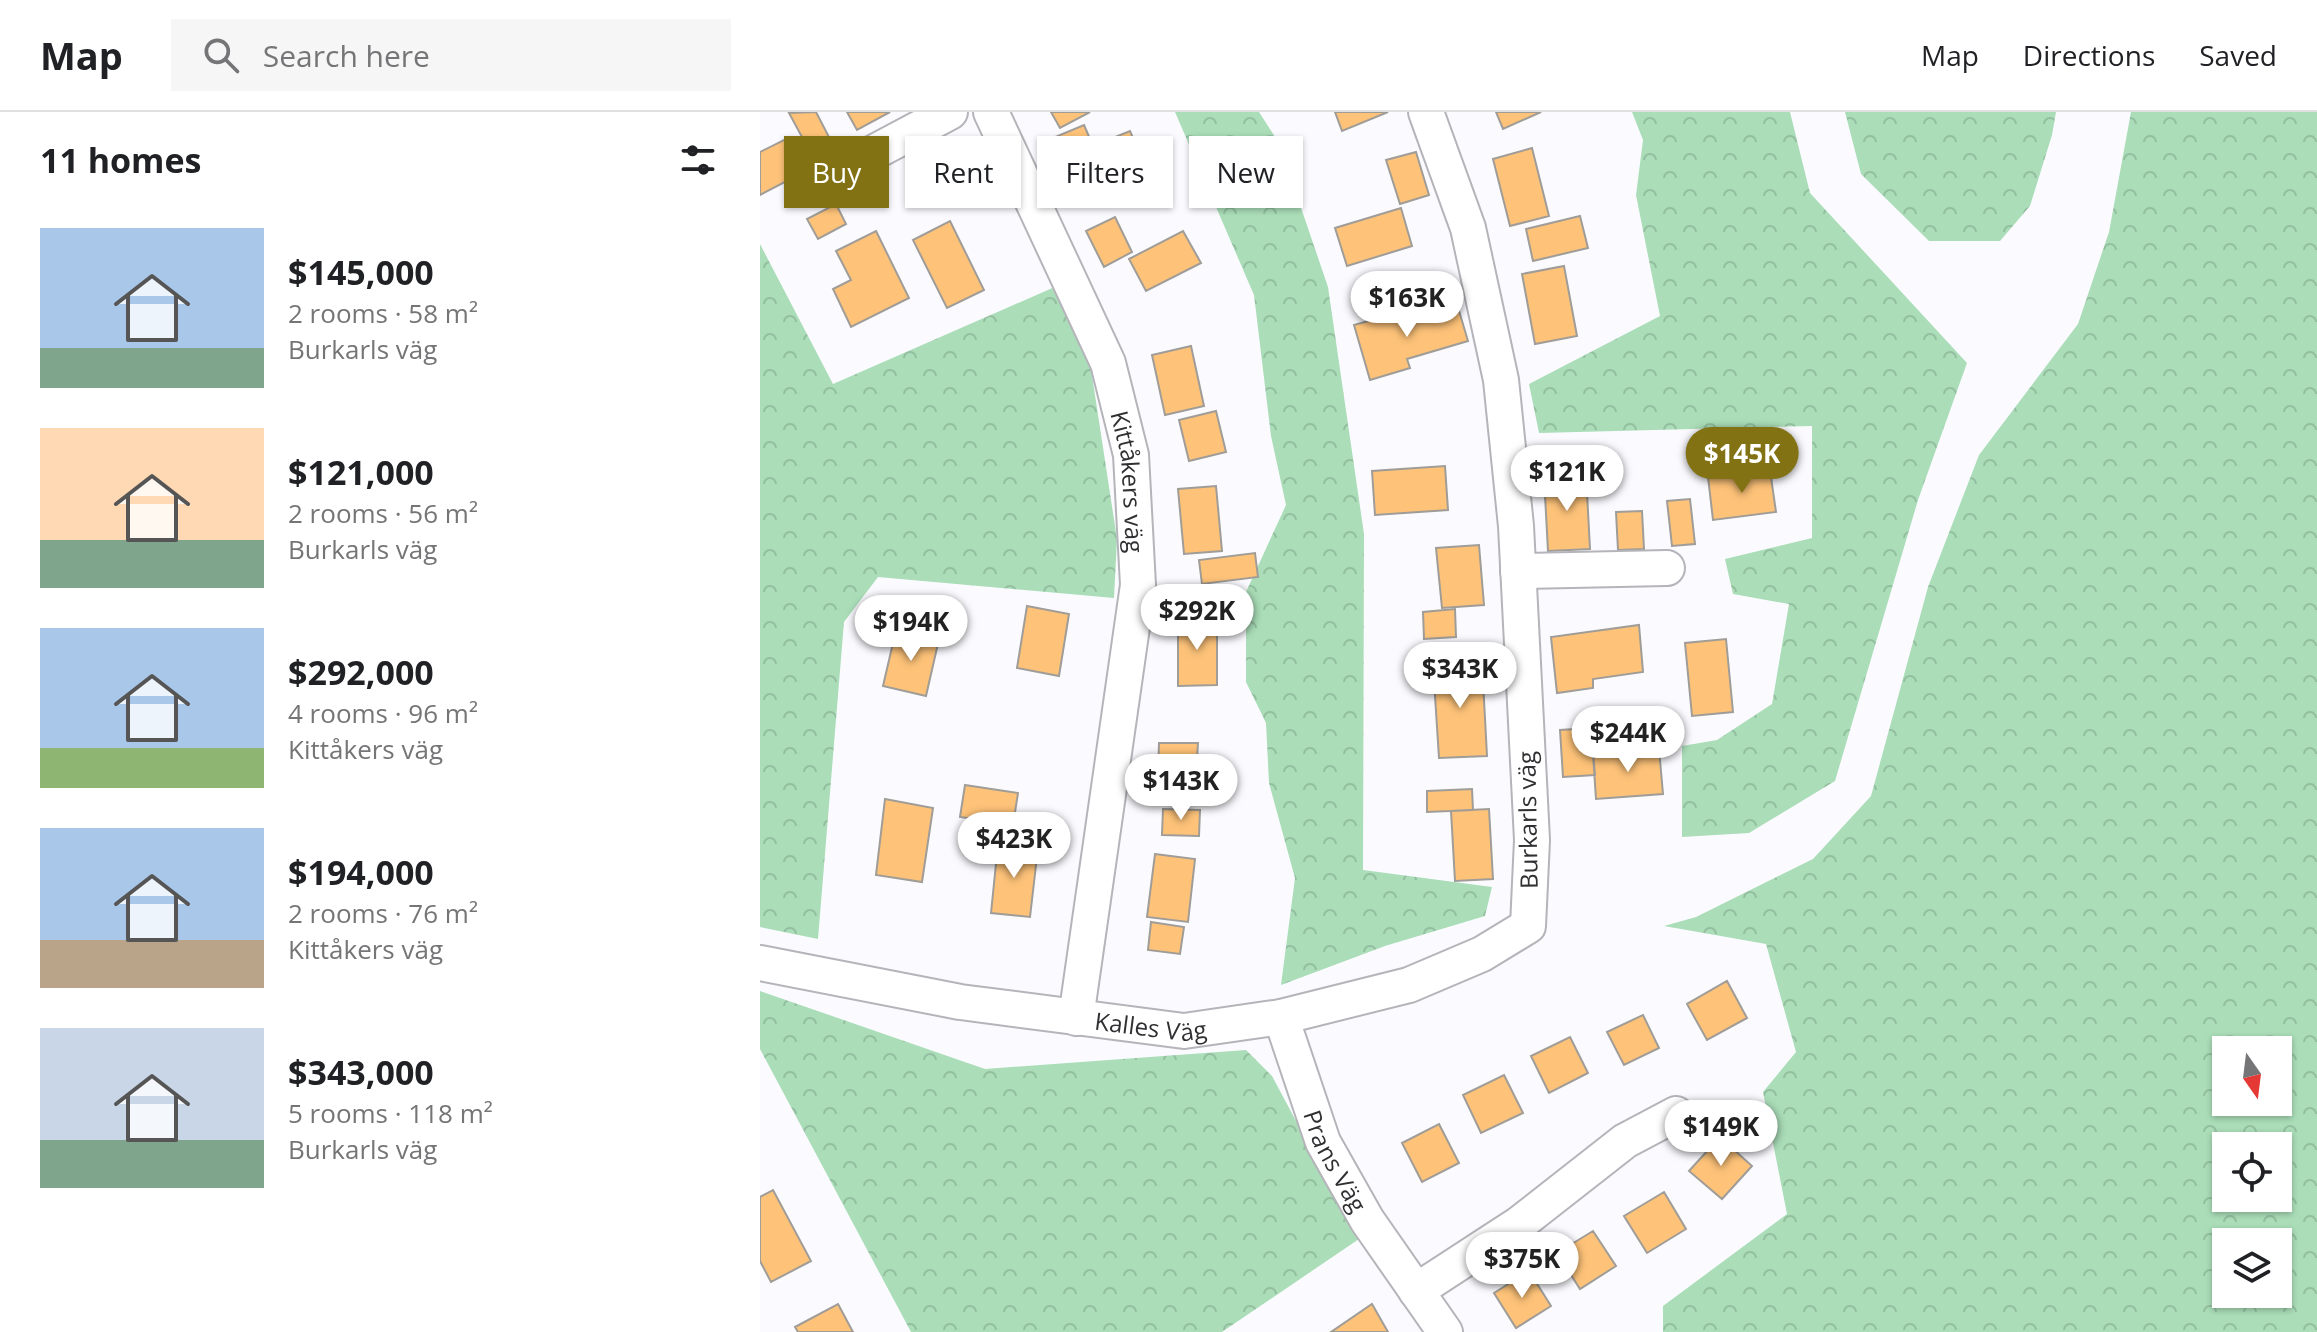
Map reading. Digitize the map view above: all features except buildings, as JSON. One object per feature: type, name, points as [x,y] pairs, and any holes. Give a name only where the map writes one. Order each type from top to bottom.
[{"type":"street","points":[[889,144],[950,112]]},
{"type":"street","name":"Kittåkers väg","points":[[991,112],[1108,363],[1131,455],[1138,585],[1076,1018]]},
{"type":"street","name":"Burkarls väg","points":[[1426,112],[1468,228],[1501,380],[1518,571],[1532,840],[1528,926]]},
{"type":"street","points":[[1518,571],[1667,568]]},
{"type":"street","name":"Kalles Väg","points":[[760,963],[960,1002],[1184,1031],[1281,1017],[1409,985],[1482,954],[1528,926]]},
{"type":"street","name":"Prans Väg","points":[[1281,1017],[1323,1142],[1367,1220],[1445,1332]]},
{"type":"street","points":[[1416,1291],[1519,1224],[1625,1141],[1676,1114]]},
{"type":"green space","points":[[1175,112],[1259,112],[1274,136],[1189,136],[1189,144]]},
{"type":"green space","points":[[1632,112],[1790,112],[1810,193],[1967,363],[1918,500],[1835,781],[1749,833],[1682,837],[1682,746],[1717,740],[1772,704],[1789,604],[1733,594],[1725,559],[1812,538],[1812,426],[1539,433],[1529,384],[1660,316],[1636,195],[1643,140]]},
{"type":"green space","points":[[1845,112],[2056,112],[2030,206],[2000,241],[1929,241],[1861,174]]},
{"type":"green space","points":[[2131,112],[2317,112],[2317,1332],[1663,1332],[1663,1306],[1787,1214],[1763,1092],[1796,1052],[1766,944],[1664,926],[1696,917],[1813,859],[1871,796],[1928,587],[1979,455],[2078,324],[2109,232]]},
{"type":"green space","points":[[1216,208],[1301,208],[1328,287],[1364,534],[1363,870],[1492,887],[1485,916],[1385,946],[1281,985],[1295,878],[1269,783],[1266,723],[1246,682],[1246,592],[1286,505],[1271,436],[1254,295]]},
{"type":"green space","points":[[760,244],[833,384],[1057,286],[1091,369],[1117,539],[1114,598],[878,577],[844,622],[818,939],[760,927]]},
{"type":"green space","points":[[760,991],[985,1069],[1246,1050],[1272,1076],[1359,1239],[1222,1332],[911,1332],[760,1049]]}]
